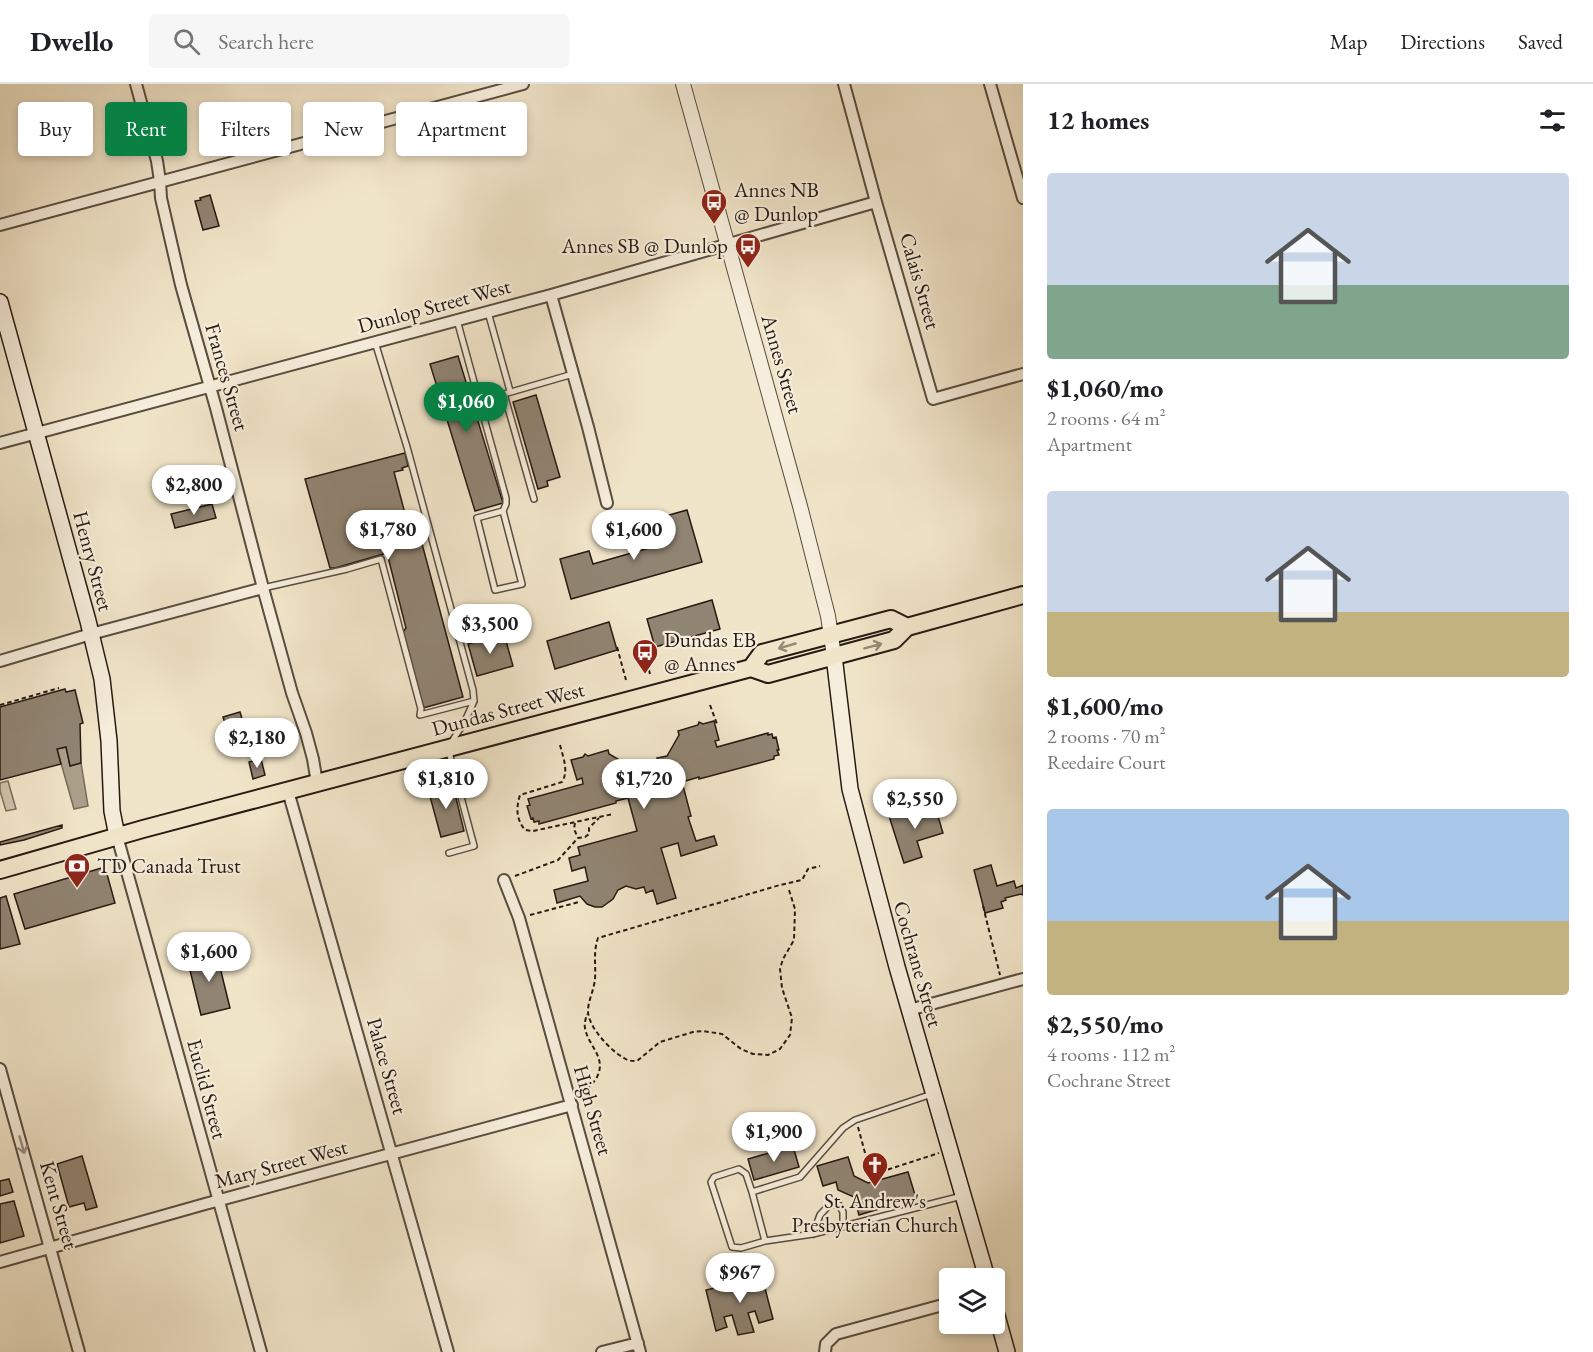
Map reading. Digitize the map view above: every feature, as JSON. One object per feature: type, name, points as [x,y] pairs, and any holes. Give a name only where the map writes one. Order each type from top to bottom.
[{"type":"main road","name":"Henry Street","points":[[0,302],[102,679],[109,741],[112,811],[117,836]]},
{"type":"main road","name":"Dundas Street West","points":[[0,870],[117,836],[751,668],[768,674],[894,640],[907,627],[1023,595]]},
{"type":"main road","name":"Dundas Street West","points":[[751,668],[762,653],[891,619],[907,627]]},
{"type":"main road","name":"Cochrane Street","points":[[834,656],[850,789],[869,867],[984,1268]]},
{"type":"main road","points":[[1002,1334],[1007,1352]]},
{"type":"street","name":"Frances Street","points":[[136,84],[157,161],[161,198],[181,285],[292,693],[306,733],[317,783]]},
{"type":"street","points":[[0,225],[523,84]]},
{"type":"street","name":"Annes Street","points":[[683,84],[800,506],[828,616],[834,656]]},
{"type":"street","name":"Calais Street","points":[[844,84],[933,399],[1023,374]]},
{"type":"street","points":[[990,84],[1023,198]]},
{"type":"street","name":"Dunlop Street West","points":[[0,443],[551,295],[876,202]]},
{"type":"street","points":[[551,295],[607,503]]},
{"type":"street","points":[[0,661],[263,588]]},
{"type":"street","name":"Palace Street","points":[[288,791],[448,1352]]},
{"type":"street","name":"Euclid Street","points":[[117,836],[261,1352]]},
{"type":"street","name":"High Street","points":[[504,880],[519,918],[639,1347]]},
{"type":"street","points":[[909,1010],[1023,979]]},
{"type":"street","name":"Kent Street","points":[[0,1069],[79,1352]]},
{"type":"street","name":"Mary Street West","points":[[0,1262],[572,1105]]},
{"type":"street","points":[[825,1352],[826,1344],[836,1334],[939,1306]]},
{"type":"street","points":[[602,1352],[639,1347]]},
{"type":"lane","points":[[488,312],[510,391]]},
{"type":"lane","points":[[457,320],[506,498],[503,511],[522,584],[495,590],[477,518],[503,511]]},
{"type":"lane","points":[[375,342],[407,447],[473,690],[474,702],[448,748],[474,846],[449,853]]},
{"type":"lane","points":[[534,500],[504,394],[573,374]]},
{"type":"lane","points":[[263,588],[381,560],[421,709],[420,715],[474,702]]},
{"type":"lane","points":[[752,1192],[800,1177],[843,1128],[855,1120],[933,1093]]},
{"type":"lane","points":[[765,1241],[746,1174],[739,1169],[714,1177],[711,1182],[732,1247],[741,1248],[765,1241],[843,1227],[963,1196]]},
{"type":"lane","points":[[813,1234],[820,1215],[830,1204],[839,1204],[843,1212],[843,1227]]},
{"type":"path","points":[[642,641],[650,674]]},
{"type":"path","points":[[617,647],[626,680]]},
{"type":"path","points":[[0,705],[60,688]]},
{"type":"path","points":[[710,705],[717,724]]},
{"type":"path","points":[[560,745],[566,770],[565,776],[561,782],[520,795],[516,806],[520,824],[525,830],[533,831],[613,814]]},
{"type":"path","points":[[504,880],[558,860],[578,838],[589,834],[590,828],[602,816]]},
{"type":"path","points":[[576,822],[574,829],[578,838]]},
{"type":"path","points":[[580,1093],[593,1084],[599,1073],[601,1060],[584,1026],[595,979],[594,957],[598,938],[802,880],[808,869],[820,866]]},
{"type":"path","points":[[588,1011],[598,1035],[626,1060],[637,1061],[660,1042],[703,1031],[722,1034],[741,1049],[753,1054],[768,1055],[780,1049],[790,1035],[792,1018],[782,988],[780,969],[783,958],[794,940],[795,909],[789,890]]},
{"type":"path","points":[[519,918],[579,902]]},
{"type":"path","points":[[983,906],[1002,984]]},
{"type":"path","points":[[855,1120],[871,1175],[950,1150]]},
{"type":"shaded area","points":[[66,747],[70,766],[81,763],[88,806],[74,809],[57,749]]},
{"type":"shaded area","points":[[8,781],[16,809],[6,811],[0,783]]},
{"type":"building","points":[[210,195],[219,226],[203,230],[195,201]]},
{"type":"building","points":[[458,356],[503,503],[475,511],[430,364]]},
{"type":"building","points":[[536,395],[560,477],[547,481],[548,486],[538,489],[513,402]]},
{"type":"building","points":[[405,453],[408,466],[394,472],[408,525],[417,525],[463,697],[423,708],[403,632],[406,628],[387,553],[330,568],[305,479]]},
{"type":"building","points":[[212,504],[216,518],[175,528],[171,514]]},
{"type":"building","points":[[687,510],[702,562],[571,599],[560,559],[589,551],[593,564],[670,542],[662,517]]},
{"type":"building","points":[[712,600],[720,629],[655,647],[647,619]]},
{"type":"building","points":[[609,622],[617,650],[555,669],[547,641]]},
{"type":"building","points":[[504,634],[513,666],[477,676],[468,644]]},
{"type":"building","points":[[65,689],[66,692],[75,690],[83,723],[80,724],[81,763],[70,766],[66,747],[57,749],[61,764],[0,780],[0,707]]},
{"type":"building","points":[[240,712],[251,749],[239,752],[237,747],[233,749],[223,717]]},
{"type":"building","points":[[714,721],[719,740],[715,741],[717,747],[768,733],[768,735],[772,734],[773,738],[776,737],[779,755],[774,756],[774,759],[682,782],[691,816],[688,817],[696,841],[714,836],[717,845],[681,856],[678,843],[661,848],[676,898],[657,904],[653,890],[646,893],[644,887],[636,889],[626,886],[618,890],[613,899],[602,907],[587,904],[580,896],[557,903],[554,890],[588,881],[585,867],[572,871],[569,858],[580,855],[578,847],[637,831],[628,798],[539,824],[539,821],[534,822],[533,818],[531,819],[527,806],[530,805],[528,799],[583,784],[582,778],[577,780],[571,760],[583,757],[585,754],[588,756],[608,750],[609,754],[630,766],[658,760],[657,758],[667,756],[679,735],[678,731],[698,725],[699,722],[703,724]]},
{"type":"building","points":[[261,759],[265,775],[253,779],[249,762]]},
{"type":"building","points":[[443,782],[443,785],[449,783],[452,795],[455,794],[464,831],[441,837],[428,789]]},
{"type":"building","points":[[934,803],[943,833],[917,841],[922,857],[904,863],[889,816]]},
{"type":"building","points":[[62,825],[62,828],[0,845],[0,842]]},
{"type":"building","points":[[991,865],[997,886],[1014,881],[1016,888],[1023,885],[1023,895],[1005,898],[1006,900],[1001,902],[1003,908],[985,913],[974,870]]},
{"type":"building","points":[[105,867],[115,903],[25,929],[14,894]]},
{"type":"building","points":[[6,896],[20,944],[0,949],[0,898]]},
{"type":"building","points":[[216,951],[230,1008],[201,1015],[187,958]]},
{"type":"building","points":[[793,1146],[799,1167],[754,1180],[748,1159]]},
{"type":"building","points":[[82,1156],[97,1207],[86,1210],[84,1203],[69,1207],[57,1164]]},
{"type":"building","name":"St. Andrew's Presbyterian Church","points":[[848,1157],[854,1176],[868,1183],[908,1172],[916,1198],[859,1215],[854,1197],[838,1190],[836,1182],[823,1186],[817,1166]]},
{"type":"building","points":[[9,1179],[13,1192],[0,1196],[0,1181]]},
{"type":"building","points":[[14,1201],[24,1236],[0,1243],[0,1204]]},
{"type":"building","points":[[762,1277],[773,1319],[759,1323],[755,1311],[748,1313],[754,1332],[738,1335],[732,1315],[724,1317],[727,1327],[716,1331],[706,1290]]},
{"type":"place","name":"Annes NB @ Dunlop","points":[[714,225]]},
{"type":"place","name":"Annes SB @ Dunlop","points":[[748,269]]},
{"type":"place","name":"Dundas EB @ Annes","points":[[645,675]]},
{"type":"place","name":"TD Canada Trust","points":[[77,889]]},
{"type":"place","name":"St. Andrew's Presbyterian Church","points":[[875,1188]]}]
